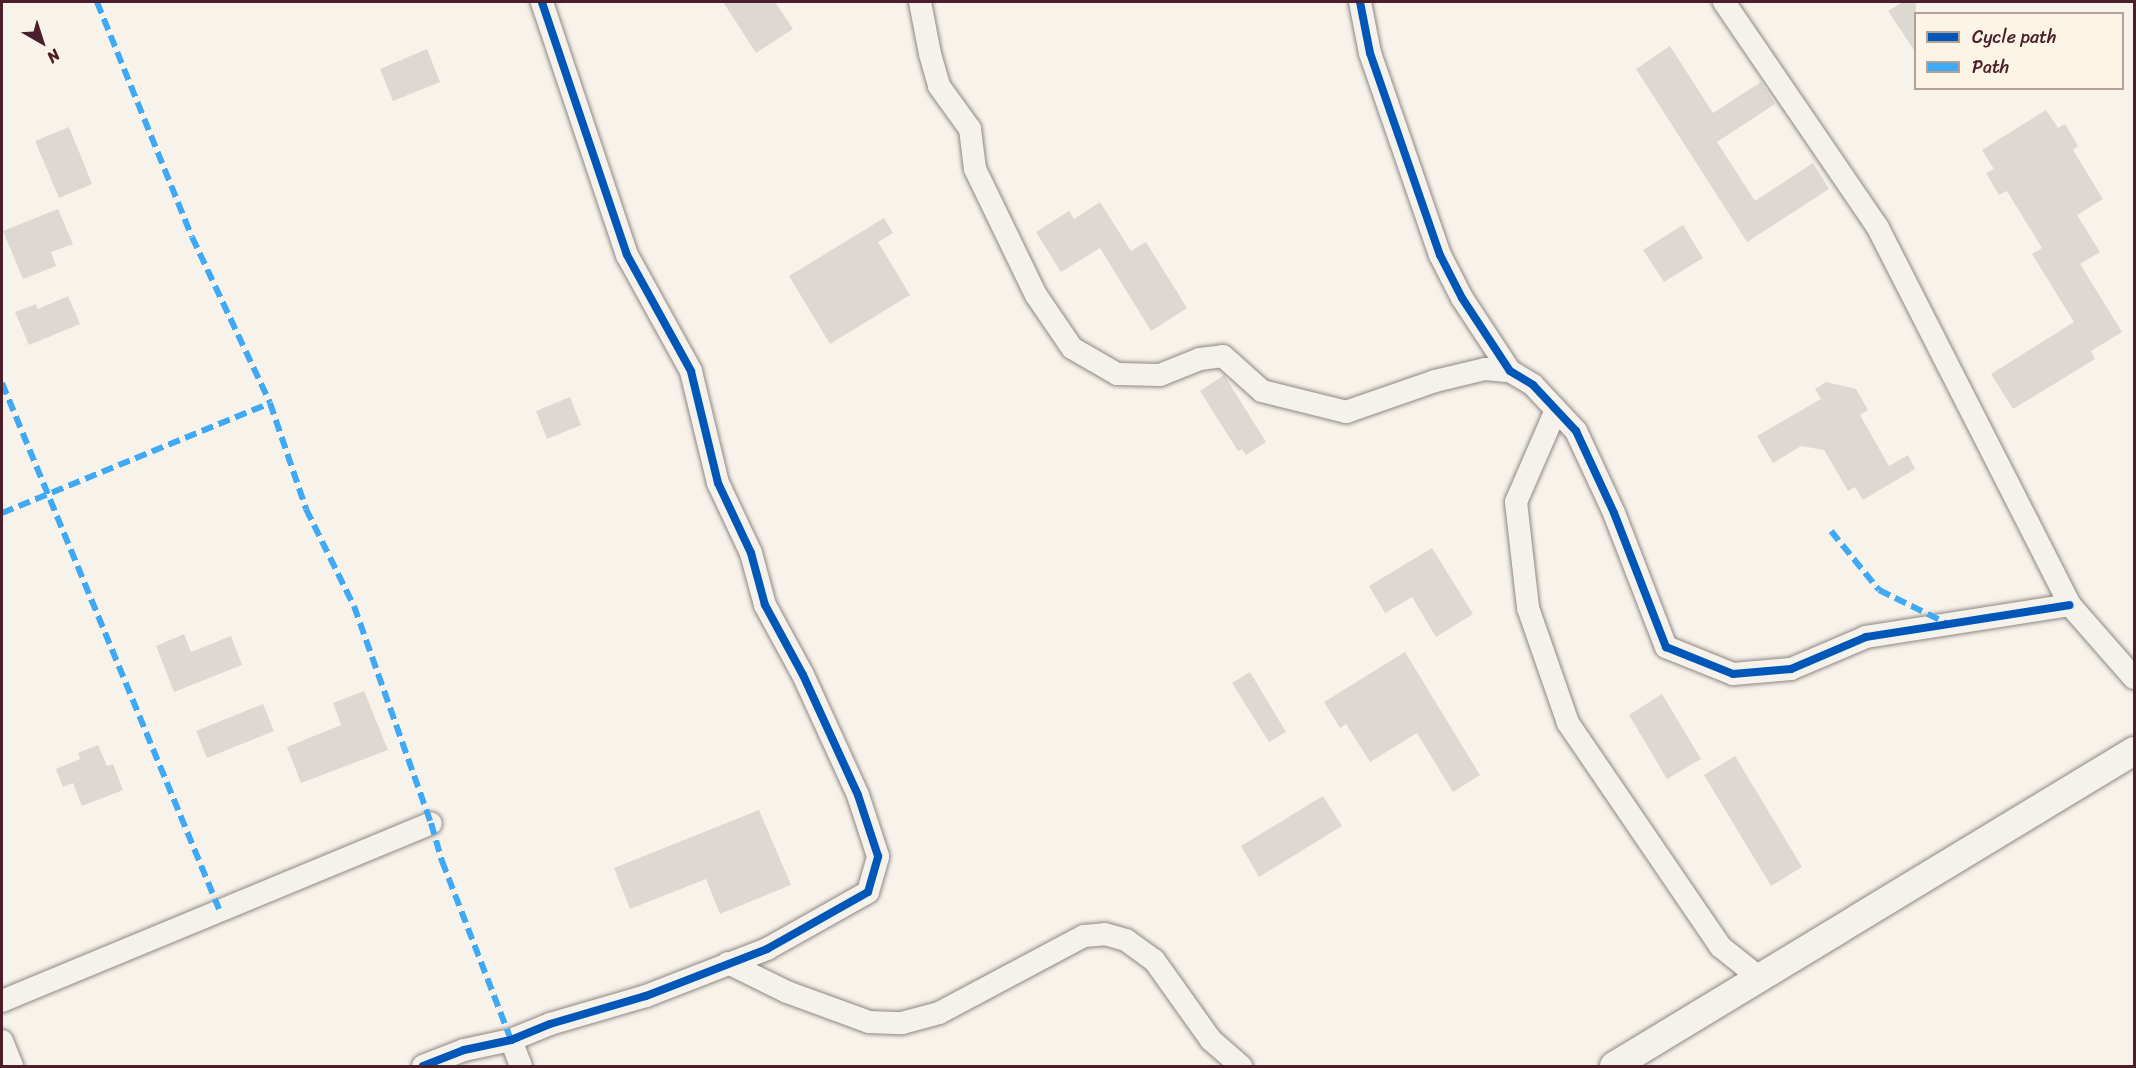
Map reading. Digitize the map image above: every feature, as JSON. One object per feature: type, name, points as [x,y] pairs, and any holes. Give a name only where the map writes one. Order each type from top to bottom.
[{"type":"street","points":[[423,1066],[464,1050],[511,1040],[550,1024],[646,996],[767,950],[868,892],[878,856],[858,795],[803,675],[765,605],[751,553],[718,483],[691,372],[627,255],[542,2]]},
{"type":"street","points":[[920,2],[939,86],[970,129],[975,170],[1036,295],[1072,348],[1117,374],[1160,375],[1200,359],[1223,356],[1262,391],[1346,411],[1435,381],[1485,369],[1510,371]]},
{"type":"street","points":[[1360,2],[1370,53],[1440,255],[1462,298],[1510,371],[1533,385],[1576,431],[1614,513],[1666,647],[1733,674],[1791,669],[1866,637],[2070,604]]},
{"type":"street","points":[[1724,2],[1878,228],[2070,604],[2134,678]]},
{"type":"street","points":[[1556,410],[1516,502],[1528,608],[1568,723],[1721,947],[1761,979]]},
{"type":"street","points":[[1614,1066],[2134,751]]},
{"type":"street","points":[[2,1001],[431,823]]},
{"type":"street","points":[[728,963],[788,992],[869,1022],[902,1023],[939,1013],[1084,936],[1105,934],[1126,940],[1154,960],[1211,1040],[1241,1066]]},
{"type":"street","points":[[511,1040],[521,1066]]},
{"type":"street","points":[[2,1041],[12,1066]]},
{"type":"building","points":[[723,2],[775,2],[793,29],[756,53]]},
{"type":"building","points":[[1903,2],[1916,2],[1914,50],[1888,11]]},
{"type":"building","points":[[1670,46],[1713,113],[1761,82],[1775,104],[1717,142],[1755,201],[1813,163],[1829,189],[1747,242],[1636,69]]},
{"type":"building","points":[[427,49],[440,82],[393,101],[380,69]]},
{"type":"building","points":[[2046,110],[2058,128],[2065,124],[2078,146],[2073,150],[2103,199],[2077,215],[2100,252],[2080,264],[2122,332],[2091,351],[2095,359],[2013,409],[1991,374],[2074,322],[2032,254],[2042,248],[2007,191],[1999,195],[1986,173],[1994,169],[1982,150]]},
{"type":"building","points":[[69,127],[92,184],[59,198],[35,141]]},
{"type":"building","points":[[1100,202],[1131,251],[1146,242],[1187,308],[1151,331],[1100,248],[1061,272],[1036,232],[1069,211],[1074,219]]},
{"type":"building","points":[[58,209],[73,244],[51,252],[56,266],[23,279],[3,231]]},
{"type":"building","points":[[884,218],[893,233],[878,242],[910,295],[830,344],[789,276]]},
{"type":"building","points":[[1683,225],[1703,258],[1664,282],[1643,250]]},
{"type":"building","points":[[68,296],[80,324],[29,345],[15,312],[36,304],[38,309]]},
{"type":"building","points":[[1224,375],[1266,442],[1246,455],[1242,449],[1238,451],[1200,391]]},
{"type":"building","points":[[1826,382],[1856,389],[1868,410],[1860,415],[1889,466],[1908,455],[1915,469],[1863,500],[1855,487],[1848,491],[1824,450],[1801,446],[1773,463],[1757,436],[1821,399],[1815,389]]},
{"type":"building","points":[[570,397],[581,425],[547,439],[536,411]]},
{"type":"building","points":[[1432,548],[1473,614],[1436,637],[1412,597],[1385,613],[1369,586]]},
{"type":"building","points":[[184,634],[191,652],[231,636],[242,665],[174,692],[156,646]]},
{"type":"building","points":[[1405,652],[1480,775],[1453,792],[1417,733],[1370,762],[1346,724],[1340,728],[1324,702]]},
{"type":"building","points":[[1250,672],[1286,732],[1269,742],[1232,683]]},
{"type":"building","points":[[364,691],[388,750],[301,783],[287,747],[341,725],[333,703]]},
{"type":"building","points":[[1662,694],[1701,759],[1667,779],[1629,715]]},
{"type":"building","points":[[263,704],[274,731],[207,758],[196,731]]},
{"type":"building","points":[[98,745],[107,766],[113,764],[123,790],[82,806],[73,783],[63,787],[56,769],[80,759],[78,753]]},
{"type":"building","points":[[1735,756],[1802,867],[1771,886],[1704,775]]},
{"type":"building","points":[[1323,796],[1342,826],[1259,877],[1241,846]]},
{"type":"building","points":[[759,810],[791,885],[720,914],[706,879],[630,909],[614,868]]},
{"type":"marked path","points":[[97,2],[192,237],[270,403],[306,509],[354,606],[431,823],[442,861],[511,1040]]},
{"type":"marked path","points":[[2,383],[219,909]]},
{"type":"marked path","points":[[2,513],[270,403]]},
{"type":"marked path","points":[[1831,531],[1879,590],[1946,623]]},
{"type":"cycle path","points":[[423,1066],[464,1050],[511,1040],[550,1024],[646,996],[767,949],[868,892],[878,856],[858,795],[803,675],[765,605],[751,553],[718,483],[691,371],[627,255],[542,2]]},
{"type":"cycle path","points":[[1360,2],[1370,53],[1440,255],[1462,298],[1510,371],[1533,385],[1576,431],[1614,513],[1666,647],[1733,674],[1791,669],[1866,637],[2070,605]]}]
